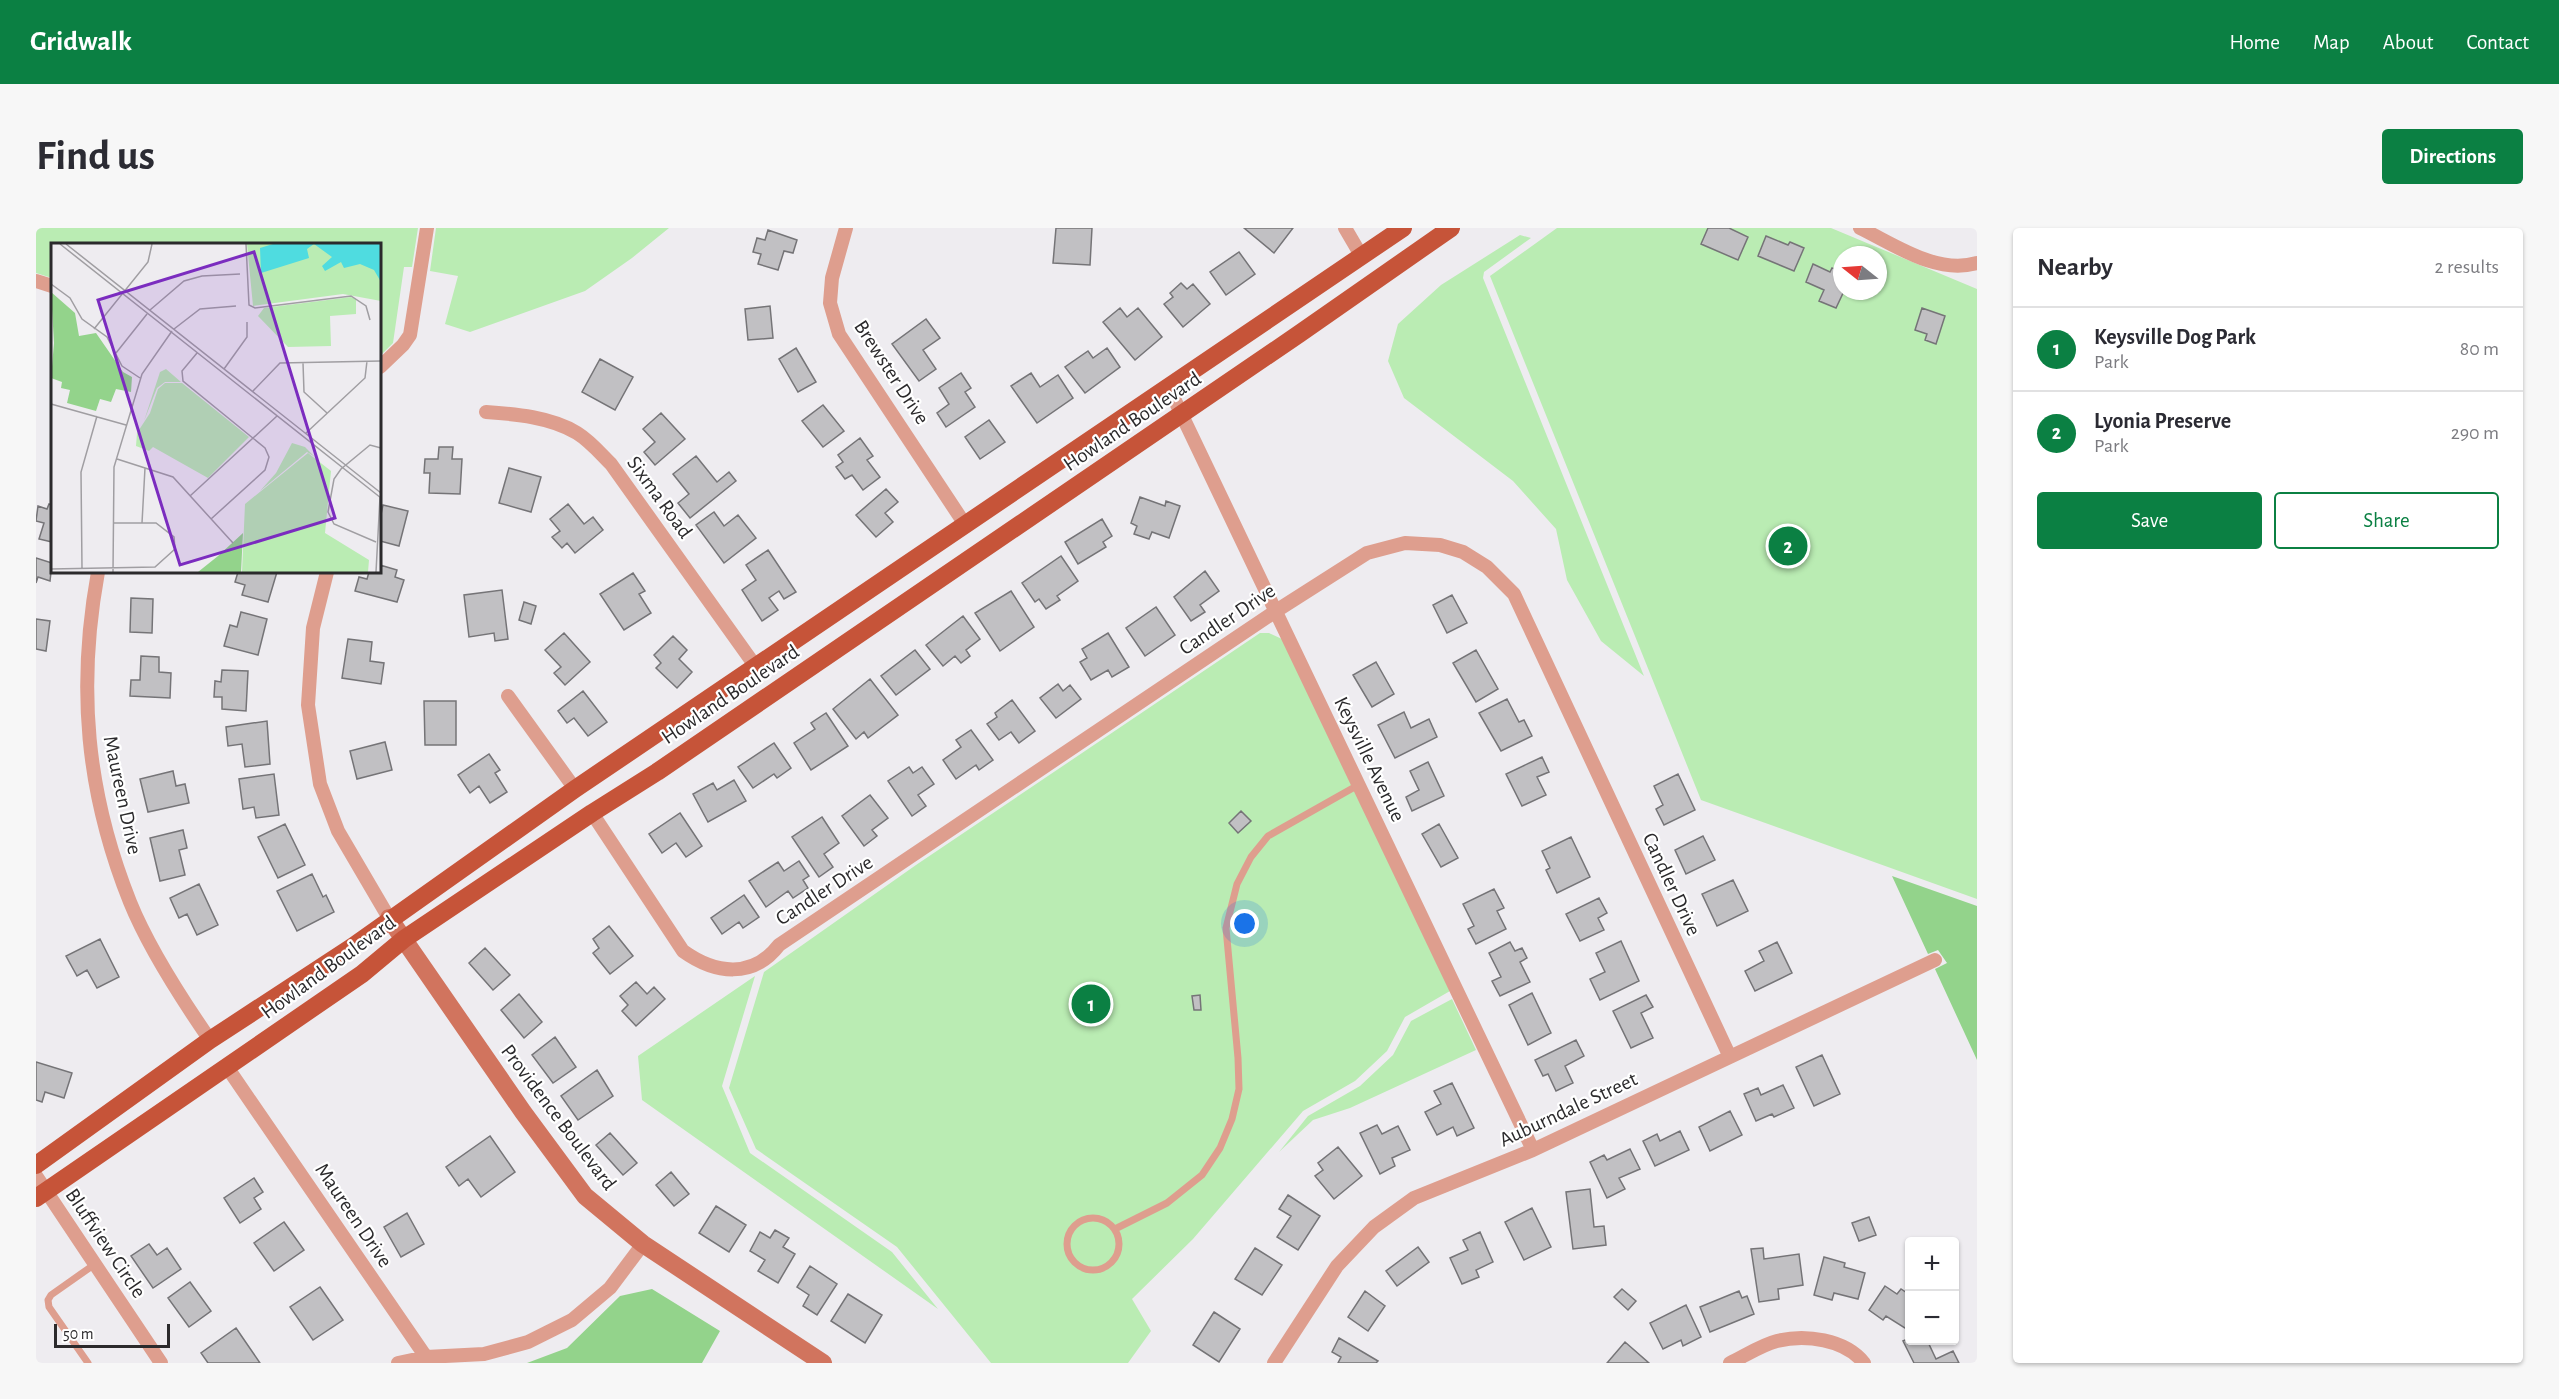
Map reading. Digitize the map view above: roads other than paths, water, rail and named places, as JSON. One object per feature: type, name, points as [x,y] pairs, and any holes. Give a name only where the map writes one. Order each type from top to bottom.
[{"type":"main road","name":"Howland Boulevard","points":[[36,1165],[210,1040],[352,947],[389,918],[575,789],[1403,228]]},
{"type":"main road","name":"Howland Boulevard","points":[[39,1188],[227,1067],[363,974],[404,939],[657,772],[1451,228]]},
{"type":"main road","name":"Providence Boulevard","points":[[389,918],[523,1112],[585,1196],[643,1244],[823,1363]]},
{"type":"street","points":[[381,366],[403,345],[410,334],[427,228]]},
{"type":"street","name":"Brewster Drive","points":[[846,228],[832,278],[830,303],[839,334],[966,526]]},
{"type":"street","points":[[1345,228],[1362,257]]},
{"type":"street","points":[[1860,228],[1924,260],[1962,268],[1977,263]]},
{"type":"street","points":[[36,281],[51,286]]},
{"type":"street","name":"Keysville Avenue","points":[[1168,386],[1533,1150]]},
{"type":"street","name":"Sixma Road","points":[[486,412],[540,420],[575,432],[591,444],[611,464],[756,667]]},
{"type":"street","name":"Candler Drive","points":[[592,813],[683,951],[700,964],[735,971],[752,967],[770,956],[779,945],[1276,611],[1367,553],[1405,543],[1440,545],[1463,552],[1487,567],[1514,594],[1730,1057]]},
{"type":"street","name":"Maureen Drive","points":[[98,573],[89,620],[85,687],[89,752],[107,837],[130,904],[175,987],[210,1040]]},
{"type":"street","points":[[327,573],[313,628],[308,705],[320,784],[338,831],[389,918]]},
{"type":"street","points":[[508,696],[575,789]]},
{"type":"street","name":"Auburndale Street","points":[[1274,1363],[1336,1266],[1374,1227],[1414,1198],[1533,1150],[1935,960]]},
{"type":"street","name":"Maureen Drive","points":[[227,1067],[426,1357]]},
{"type":"street","name":"Bluffview Circle","points":[[39,1188],[95,1264],[161,1363]]},
{"type":"street","points":[[398,1363],[426,1357],[484,1354],[528,1342],[572,1320],[610,1288],[643,1244]]},
{"type":"street","points":[[1730,1363],[1777,1341],[1810,1339],[1835,1342],[1859,1357],[1864,1363]]},
{"type":"lane","points":[[1115,1229],[1167,1203],[1202,1175],[1221,1148],[1232,1119],[1239,1089],[1226,928],[1237,884],[1251,857],[1268,836],[1360,784]]},
{"type":"lane","points":[[1101,1218],[1115,1229],[1119,1245],[1118,1253],[1107,1267],[1090,1271],[1075,1264],[1069,1257],[1067,1239],[1075,1224],[1083,1219],[1101,1218]]},
{"type":"lane","points":[[88,1363],[49,1307],[48,1300],[51,1295],[95,1264]]},
{"type":"place","name":"Lyonia Preserve","points":[[1788,546]]},
{"type":"place","name":"Keysville Dog Park","points":[[1091,1004]]}]
